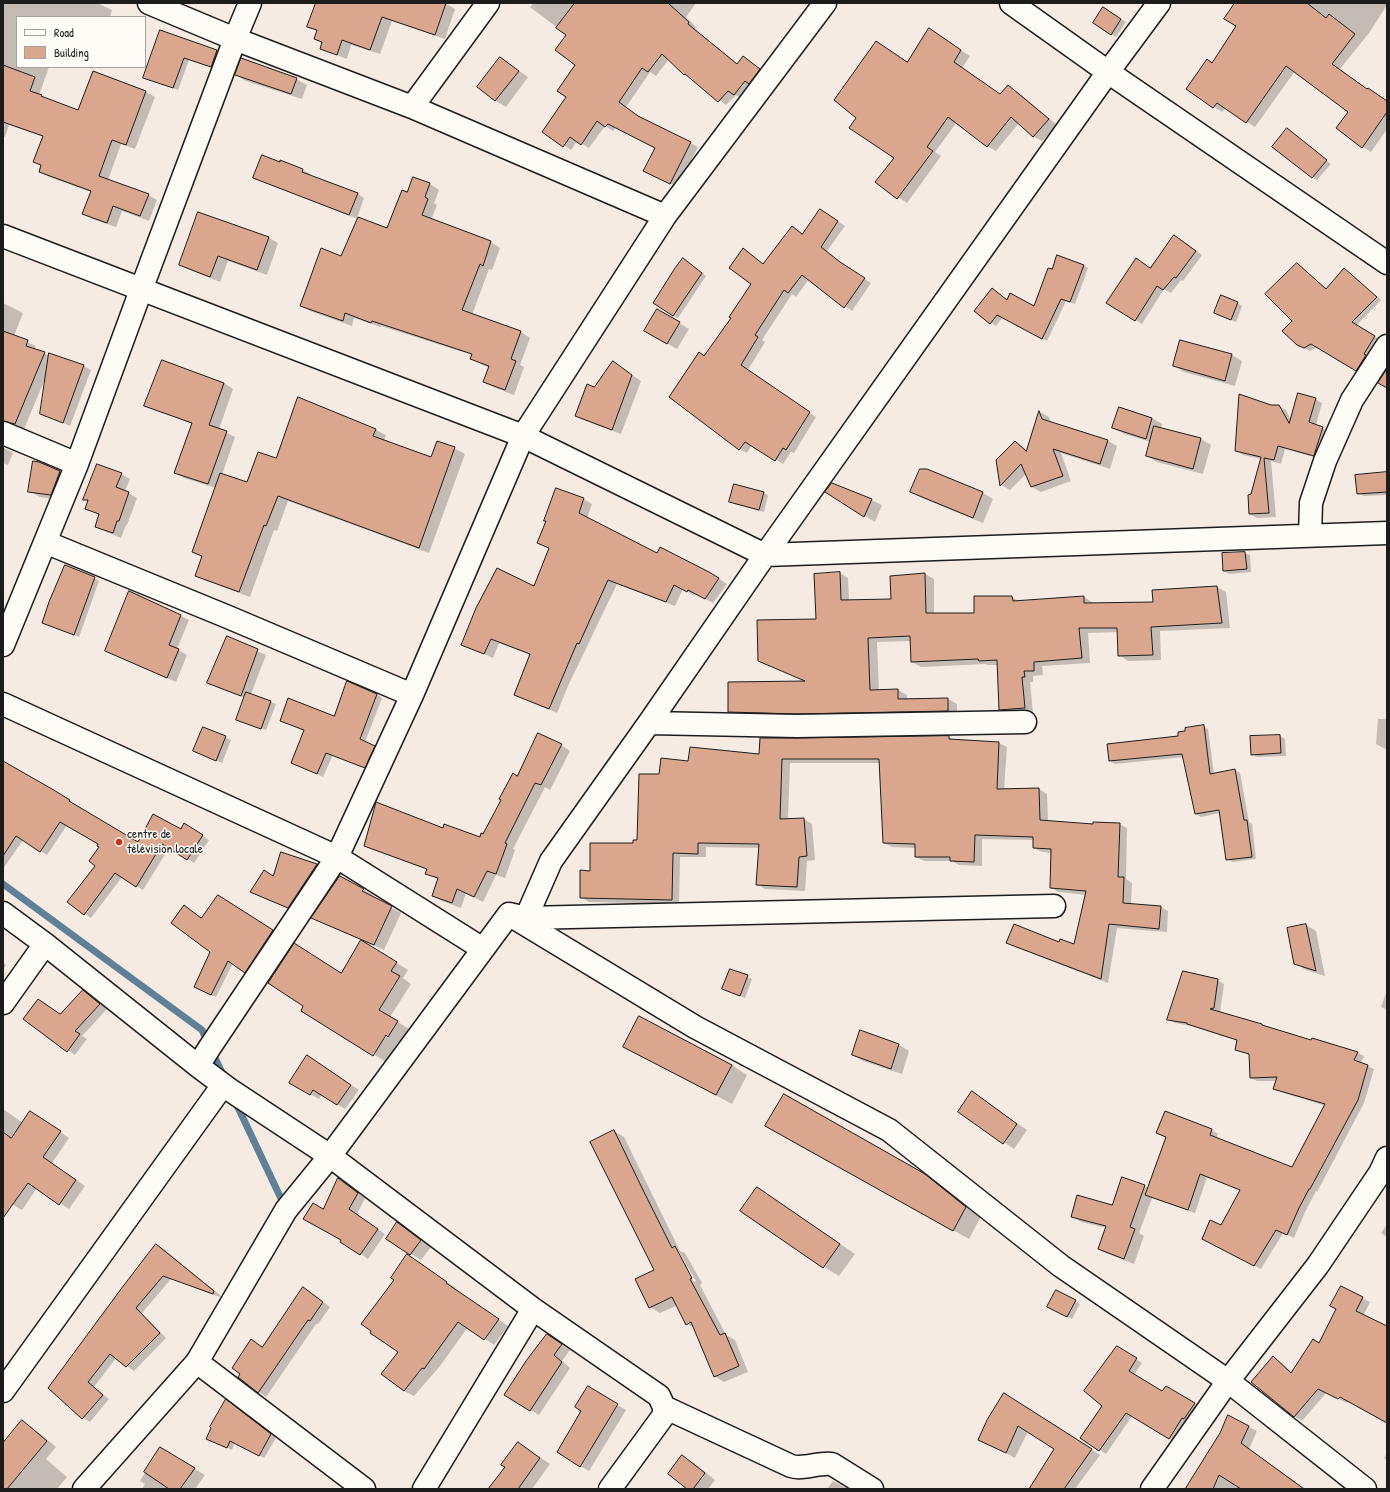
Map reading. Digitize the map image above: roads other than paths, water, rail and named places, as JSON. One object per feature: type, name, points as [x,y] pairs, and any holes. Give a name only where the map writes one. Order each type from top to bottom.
[{"type":"street","points":[[149,3],[235,39],[412,107],[665,216]]},
{"type":"street","points":[[3,645],[77,464],[140,290],[250,3]]},
{"type":"street","points":[[412,107],[488,3]]},
{"type":"street","points":[[198,1066],[337,857],[412,695],[523,436],[665,216],[826,3]]},
{"type":"street","points":[[1011,3],[1108,72],[1387,262]]},
{"type":"street","points":[[84,1489],[197,1362],[286,1210],[330,1156],[483,949],[517,916],[551,861],[649,723],[765,555],[1108,72],[1159,3]]},
{"type":"street","points":[[3,236],[140,290],[523,436],[765,555],[1387,533]]},
{"type":"street","points":[[1310,535],[1311,503],[1324,461],[1352,400],[1387,346]]},
{"type":"street","points":[[3,433],[77,464]]},
{"type":"street","points":[[45,542],[412,695]]},
{"type":"street","points":[[3,704],[337,857],[483,949]]},
{"type":"street","points":[[649,723],[797,726],[1025,722]]},
{"type":"street","points":[[517,916],[1054,906]]},
{"type":"street","points":[[3,913],[45,944],[198,1066],[330,1156],[533,1308],[659,1396],[664,1406],[664,1415],[610,1489]]},
{"type":"street","points":[[517,916],[694,1027],[889,1130],[1061,1266],[1228,1381],[1365,1489]]},
{"type":"street","points":[[3,1002],[45,944]]},
{"type":"street","points":[[3,1391],[224,1085]]},
{"type":"street","points":[[1152,1489],[1228,1381],[1318,1265],[1380,1173],[1387,1158]]},
{"type":"street","points":[[424,1489],[533,1308]]},
{"type":"street","points":[[197,1362],[364,1489]]},
{"type":"street","points":[[664,1406],[791,1466],[798,1467],[826,1463],[832,1464],[872,1489]]},
{"type":"waterway","points":[[3,884],[202,1030],[224,1077]]},
{"type":"waterway","points":[[235,1101],[285,1207]]},
{"type":"place","name":"centre de télévision locale","points":[[119,842]]}]
